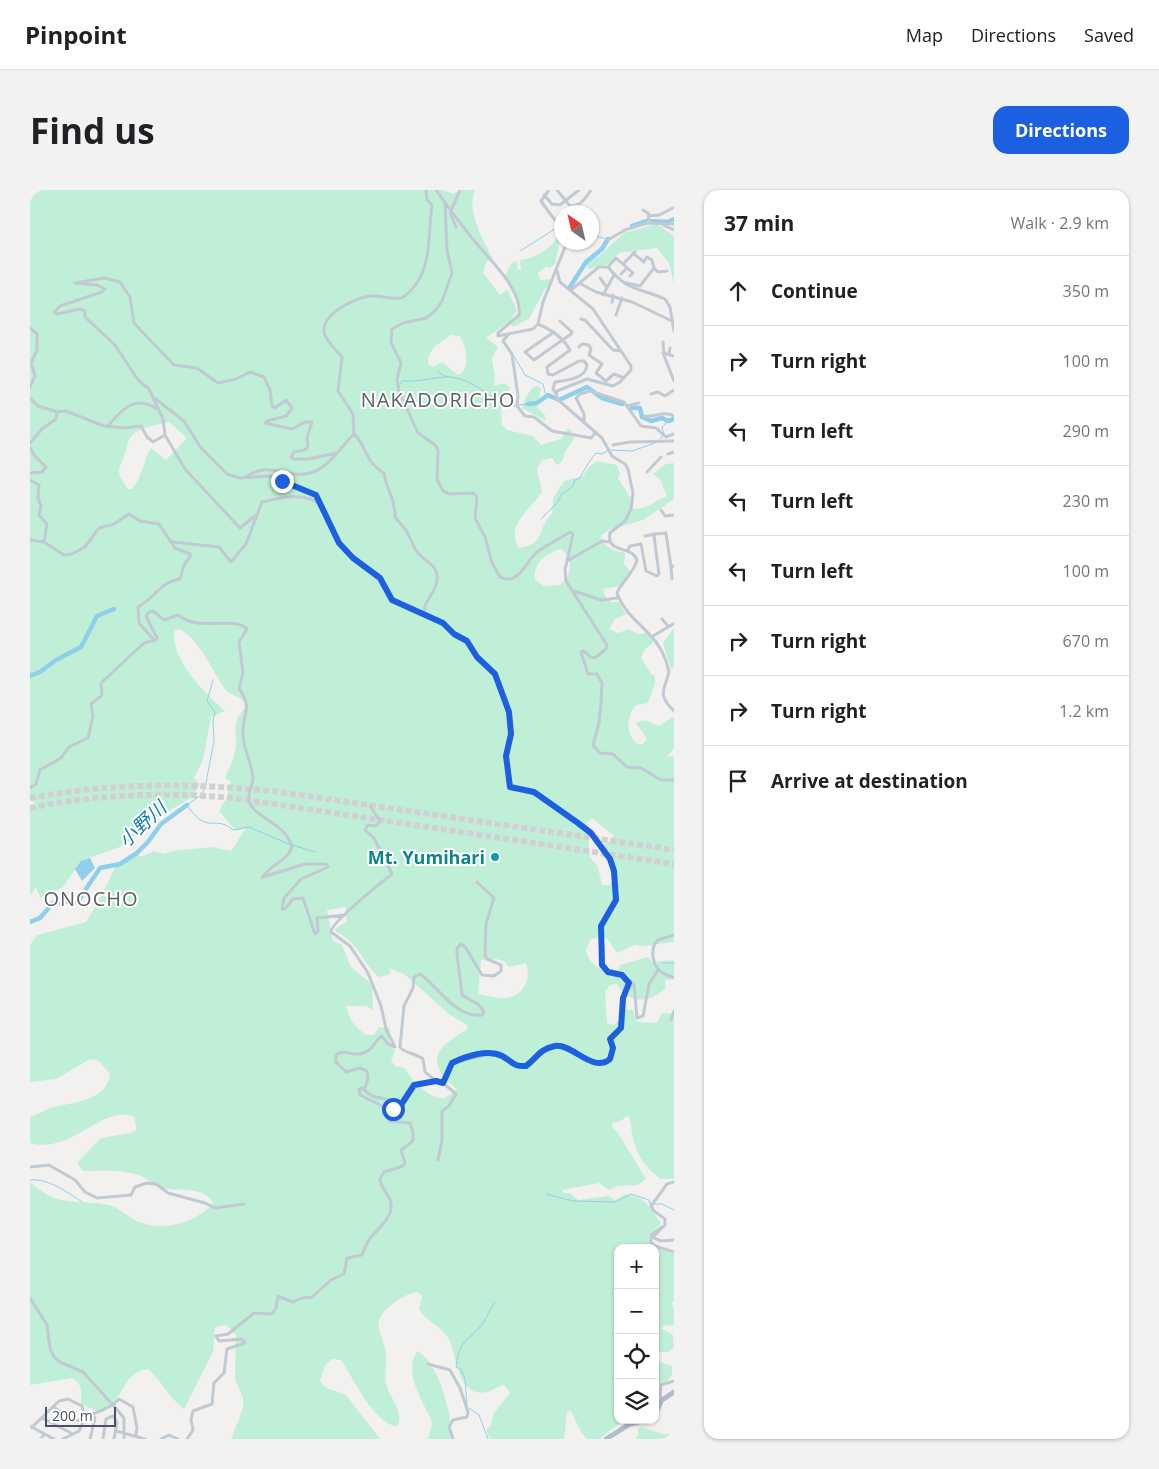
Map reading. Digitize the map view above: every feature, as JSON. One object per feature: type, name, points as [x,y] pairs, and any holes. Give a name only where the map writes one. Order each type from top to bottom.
[{"type":"main road","points":[[659,1406],[662,1400],[674,1392]]},
{"type":"main road","points":[[606,1439],[630,1424]]},
{"type":"street","points":[[425,616],[423,610],[425,603],[436,587],[438,578],[436,570],[419,554],[408,534],[395,517],[395,505],[386,487],[384,473],[373,466],[365,454],[362,443],[354,434],[353,414],[338,391],[342,357],[324,334],[324,328],[329,318],[344,305],[368,296],[402,298],[419,282],[427,259],[432,205],[427,200],[426,190]]},
{"type":"street","points":[[436,190],[505,276],[515,297],[519,308],[519,315],[497,336],[533,328],[538,324],[543,302],[556,275],[564,250]]},
{"type":"street","points":[[456,227],[451,211],[460,190]]},
{"type":"street","points":[[548,190],[544,195],[542,204],[554,220]]},
{"type":"street","points":[[544,195],[552,204],[560,205],[579,190]]},
{"type":"street","points":[[558,191],[573,207],[583,202],[591,190]]},
{"type":"street","points":[[445,203],[447,250],[452,273],[442,301],[431,315],[392,329],[392,342],[402,363],[397,379],[399,390],[418,433],[435,445],[438,450],[437,479],[440,486],[450,494],[473,493],[478,497],[475,518],[485,537],[492,563],[500,577],[506,579],[514,577],[523,571],[536,553],[572,532],[573,539],[567,562],[566,581],[607,644],[606,649],[595,658],[590,657],[584,651],[581,652],[588,674],[596,674],[602,683],[600,723],[593,741],[596,749],[603,754],[613,754],[627,767],[640,768],[654,778],[674,780]]},
{"type":"street","points":[[648,216],[659,215],[673,208]]},
{"type":"street","points":[[643,210],[648,213],[649,223]]},
{"type":"street","points":[[608,240],[625,230],[649,223],[674,224]]},
{"type":"street","points":[[663,224],[674,230]]},
{"type":"street","points":[[623,264],[634,252],[644,261],[647,257],[652,260],[654,268],[658,272],[667,271]]},
{"type":"street","points":[[571,290],[598,267],[608,267],[616,258],[633,273]]},
{"type":"street","points":[[608,267],[618,282],[665,298],[670,307],[674,330]]},
{"type":"street","points":[[621,273],[627,268]]},
{"type":"street","points":[[618,282],[638,286],[654,268]]},
{"type":"street","points":[[556,275],[560,282],[593,309],[631,367],[624,378],[613,386],[587,378],[561,387],[556,398]]},
{"type":"street","points":[[603,294],[614,275]]},
{"type":"street","points":[[256,515],[240,528],[185,469],[165,435],[161,412],[149,389],[138,380],[115,345],[85,317],[85,311],[80,309],[57,314],[54,312],[60,306],[102,292],[105,289],[97,285],[75,283],[104,278],[120,282],[130,297],[134,323],[174,365],[197,368],[218,383],[236,379],[250,372],[264,377],[270,390],[272,406],[275,408],[286,400],[292,408],[286,416],[265,423],[292,429],[305,422],[312,422],[307,438],[308,446],[305,450],[294,452],[291,457],[293,459],[309,460],[336,453]]},
{"type":"street","points":[[600,278],[606,286]]},
{"type":"street","points":[[579,283],[596,292],[622,298],[672,322]]},
{"type":"street","points":[[612,302],[613,295]]},
{"type":"street","points":[[616,315],[622,298]]},
{"type":"street","points":[[581,319],[585,320],[612,350],[622,351]]},
{"type":"street","points":[[554,332],[525,352],[534,360],[564,340],[572,332],[560,321]]},
{"type":"street","points":[[538,324],[554,332],[564,340],[570,350],[547,367],[547,373],[553,374],[579,361],[586,362],[587,367],[584,372],[572,379],[555,382],[553,389],[556,398],[596,432],[605,441],[614,459],[626,466],[633,493],[633,502],[629,515],[610,533],[610,542],[613,547],[636,556],[637,560],[628,579],[618,589],[618,598],[633,618],[653,636],[659,645],[669,672],[662,688],[662,695],[674,711]]},
{"type":"street","points":[[30,328],[37,334],[38,344],[31,363],[35,376],[30,387]]},
{"type":"street","points":[[508,334],[504,341],[512,354],[518,396],[517,406],[521,413],[525,416],[534,417],[552,431],[591,438],[596,432]]},
{"type":"street","points":[[663,342],[664,353],[674,381]]},
{"type":"street","points":[[579,347],[582,344],[589,345],[589,355],[602,365],[596,373],[602,379],[606,380],[614,374],[624,378]]},
{"type":"street","points":[[669,354],[670,348]]},
{"type":"street","points":[[664,353],[674,356]]},
{"type":"street","points":[[651,394],[655,392],[665,396],[674,390]]},
{"type":"street","points":[[584,423],[584,414],[576,398],[585,391],[590,391],[624,402],[637,423],[656,428],[662,434],[670,437],[674,434]]},
{"type":"street","points":[[152,396],[184,421],[201,448],[222,471],[231,476],[245,478],[262,476],[275,478],[316,495],[318,503],[345,550],[380,578],[397,603],[413,608],[425,616],[443,623],[454,634],[467,641],[477,657],[497,678],[509,712],[511,734],[506,756],[510,787],[534,792],[571,818],[591,833],[610,859],[614,871],[616,900],[602,924],[602,965],[608,972],[622,975],[635,987],[636,1014],[640,1019],[643,1016],[649,984],[658,970]]},
{"type":"street","points":[[30,398],[38,406],[57,412],[66,411],[108,426],[124,428],[140,426],[146,437],[153,442],[165,435]]},
{"type":"street","points":[[108,426],[127,406],[140,403],[152,406],[161,412]]},
{"type":"street","points":[[627,406],[639,403]]},
{"type":"street","points":[[30,443],[42,429],[56,419],[57,412]]},
{"type":"street","points":[[643,416],[652,416],[660,413],[674,416]]},
{"type":"street","points":[[245,478],[265,469],[292,474],[310,473],[329,462],[354,434]]},
{"type":"street","points":[[613,445],[674,441]]},
{"type":"street","points":[[30,448],[46,467],[42,472],[30,473]]},
{"type":"street","points":[[668,454],[674,452]]},
{"type":"street","points":[[648,472],[661,457]]},
{"type":"street","points":[[30,480],[38,485],[38,498],[41,506],[39,515],[47,524],[44,542]]},
{"type":"street","points":[[172,542],[219,548],[229,561],[233,562],[246,544],[262,502],[275,499],[309,498],[318,503]]},
{"type":"street","points":[[661,510],[665,516],[674,515]]},
{"type":"street","points":[[30,540],[44,542],[56,552],[72,554],[84,547],[98,528],[114,524],[126,514],[140,521],[159,524],[175,548],[190,555],[180,579],[170,581],[159,588],[153,598],[138,607],[139,622],[153,641]]},
{"type":"street","points":[[646,536],[666,533],[672,567],[672,579]]},
{"type":"street","points":[[627,551],[630,546],[641,544],[646,571],[657,576],[655,534]]},
{"type":"street","points":[[567,562],[602,541],[610,542]]},
{"type":"street","points":[[573,591],[601,600],[618,598]]},
{"type":"street","points":[[30,788],[36,784],[40,770],[61,758],[69,747],[88,738],[93,716],[92,704],[102,695],[101,683],[144,644],[157,638],[146,616],[149,612],[153,611],[164,620],[178,615],[188,622],[213,625],[239,623],[247,629],[240,642],[243,673],[239,689],[244,694],[248,709],[242,732],[253,775],[249,801],[253,809],[282,829],[288,836],[292,847],[286,857],[267,871],[262,878],[304,864],[326,864],[328,867],[301,879],[284,898],[282,909],[285,909],[293,899],[304,898],[315,934],[318,931],[317,918],[345,915]]},
{"type":"street","points":[[662,619],[668,626]]},
{"type":"street","points":[[653,636],[673,624]]},
{"type":"street","points":[[370,806],[380,821],[376,826],[368,825],[365,830],[374,838],[392,874],[358,901],[333,925],[331,932],[350,946],[368,973],[381,1006],[386,1030],[398,1047]]},
{"type":"street","points":[[398,1047],[404,1006],[417,974],[422,975],[450,1004],[476,1015],[482,1015],[484,1012],[480,1005],[462,995],[456,954],[457,948],[461,944],[466,948],[482,974],[490,976],[501,971],[501,965],[487,959],[484,955],[486,923],[494,898],[477,882]]},
{"type":"street","points":[[674,935],[661,938],[654,944],[653,958],[658,970],[674,978]]},
{"type":"street","points":[[443,1083],[452,1063],[486,1053],[500,1055],[514,1066],[521,1066],[530,1063],[539,1052],[561,1046],[598,1063],[608,1062],[613,1054],[611,1036],[622,1025],[623,998],[629,983]]},
{"type":"street","points":[[671,1020],[674,1011]]},
{"type":"street","points":[[364,1090],[368,1080],[367,1071],[360,1068],[346,1072],[336,1062],[336,1055],[341,1052],[366,1052],[374,1048],[382,1036],[388,1044],[423,1059],[425,1072],[456,1094],[449,1106],[442,1111],[442,1140],[438,1160]]},
{"type":"street","points":[[187,1439],[193,1430],[191,1419],[193,1411],[212,1404],[214,1383],[224,1372],[227,1349],[245,1343],[242,1339],[219,1341],[216,1336],[228,1334],[254,1313],[272,1314],[276,1308],[278,1296],[293,1302],[316,1294],[331,1280],[344,1274],[348,1258],[362,1255],[369,1240],[392,1209],[391,1202],[380,1185],[380,1179],[384,1172],[403,1166],[405,1163],[401,1150],[413,1141],[413,1131],[410,1123],[389,1121],[382,1106],[370,1102],[358,1093],[359,1089],[372,1096],[389,1100],[396,1110],[414,1085],[436,1081]]},
{"type":"street","points":[[30,1167],[48,1165],[74,1180],[85,1192],[97,1198],[131,1195],[135,1187],[150,1183],[168,1193],[205,1203],[215,1208],[244,1204]]},
{"type":"street","points":[[674,1182],[667,1184],[651,1206],[654,1211],[666,1219],[666,1224],[654,1238],[661,1241],[674,1240]]},
{"type":"street","points":[[662,1227],[651,1235],[651,1242],[655,1246],[674,1252]]},
{"type":"street","points":[[30,1298],[47,1325],[50,1348],[54,1357],[60,1362],[83,1372],[113,1405],[124,1418],[124,1439]]},
{"type":"street","points":[[428,1364],[450,1370],[460,1388],[468,1412],[467,1417],[453,1420],[449,1427],[453,1439]]},
{"type":"street","points":[[662,1400],[660,1396],[661,1385],[674,1382]]},
{"type":"street","points":[[54,1439],[31,1427],[59,1401],[68,1398],[82,1406],[85,1418],[79,1431],[74,1436],[63,1439]]},
{"type":"street","points":[[85,1418],[113,1405],[119,1399],[133,1408],[137,1428],[134,1436]]},
{"type":"street","points":[[52,1407],[83,1423]]},
{"type":"street","points":[[90,1439],[94,1418],[92,1415]]},
{"type":"street","points":[[102,1439],[106,1419],[113,1416],[117,1422],[114,1439]]},
{"type":"street","points":[[42,1418],[74,1436]]},
{"type":"street","points":[[116,1431],[145,1439]]},
{"type":"street","points":[[40,1439],[45,1434]]},
{"type":"street","points":[[162,1439],[167,1435],[178,1439]]},
{"type":"green space","points":[[30,190],[443,190],[454,194],[459,190],[475,190],[473,198],[474,216],[492,258],[486,262],[483,273],[500,295],[507,289],[517,310],[510,321],[486,338],[498,347],[492,359],[495,376],[494,386],[505,383],[510,388],[501,407],[502,425],[507,430],[533,436],[541,445],[561,439],[567,429],[571,429],[574,439],[565,452],[562,462],[557,465],[552,458],[542,460],[537,469],[542,492],[517,525],[515,540],[519,548],[528,546],[538,539],[547,519],[552,514],[553,498],[564,481],[583,476],[588,468],[597,461],[617,465],[620,473],[618,478],[632,500],[633,509],[647,506],[667,496],[660,479],[653,474],[666,464],[674,463],[674,499],[643,520],[609,530],[601,536],[607,546],[625,553],[624,564],[631,572],[621,586],[603,589],[605,596],[611,602],[619,602],[626,614],[615,619],[609,629],[618,633],[629,629],[638,634],[646,633],[651,636],[653,643],[645,649],[641,658],[655,677],[655,684],[648,703],[636,705],[630,715],[628,725],[631,735],[638,744],[643,744],[647,739],[636,723],[648,721],[659,726],[674,716],[674,748],[667,757],[674,756],[674,942],[643,946],[635,945],[617,953],[606,937],[591,939],[586,950],[590,960],[598,968],[608,971],[619,969],[620,965],[648,957],[652,962],[674,960],[674,979],[665,980],[666,988],[654,997],[640,1000],[627,996],[617,984],[610,985],[605,992],[607,1023],[613,1025],[619,1021],[619,1009],[633,1010],[637,1022],[657,1023],[662,1013],[674,1014],[674,1179],[661,1179],[650,1170],[642,1159],[633,1141],[628,1115],[621,1121],[613,1123],[612,1127],[618,1133],[646,1179],[638,1185],[617,1186],[609,1190],[599,1183],[562,1190],[563,1193],[570,1193],[578,1200],[608,1196],[615,1200],[625,1194],[633,1196],[643,1200],[661,1223],[649,1235],[650,1244],[614,1244],[614,1424],[619,1424],[599,1439],[587,1439],[581,1432],[571,1411],[567,1412],[564,1439],[490,1439],[486,1430],[491,1426],[493,1414],[510,1393],[504,1385],[491,1391],[477,1392],[470,1389],[464,1383],[449,1339],[419,1309],[422,1297],[418,1292],[404,1297],[391,1305],[380,1318],[379,1324],[386,1357],[386,1384],[398,1410],[399,1421],[397,1427],[387,1423],[371,1408],[341,1360],[332,1359],[325,1365],[320,1381],[326,1388],[346,1395],[380,1439],[231,1439],[243,1408],[243,1398],[235,1379],[236,1335],[226,1325],[215,1327],[213,1352],[184,1409],[148,1369],[139,1371],[133,1376],[114,1402],[101,1413],[81,1404],[80,1386],[72,1378],[30,1385],[30,1182],[50,1196],[68,1201],[109,1205],[139,1222],[149,1225],[168,1226],[188,1221],[213,1204],[204,1194],[190,1190],[161,1188],[141,1176],[127,1172],[83,1171],[77,1163],[101,1138],[131,1133],[137,1129],[134,1117],[122,1115],[110,1117],[73,1137],[59,1142],[45,1145],[30,1143],[30,1117],[53,1107],[88,1099],[96,1095],[107,1083],[110,1074],[99,1061],[90,1059],[56,1079],[30,1082],[30,945],[37,935],[86,922],[103,893],[117,863],[135,852],[141,857],[154,851],[165,854],[173,851],[212,847],[231,851],[246,828],[236,831],[219,811],[227,797],[231,782],[225,778],[235,753],[236,723],[247,705],[226,690],[194,641],[179,629],[175,630],[175,641],[183,664],[199,686],[225,711],[211,717],[203,760],[194,778],[200,784],[191,798],[160,816],[120,847],[81,861],[63,887],[41,899],[36,887],[30,896],[30,810],[36,804],[30,800]],"holes":[[[451,335],[460,336],[466,357],[465,368],[458,375],[442,362],[433,367],[428,364],[432,350]],[[169,422],[187,438],[166,460],[151,448],[135,484],[132,489],[128,489],[119,470],[130,439],[133,435],[147,427]],[[560,549],[565,552],[570,562],[567,577],[560,585],[544,586],[535,580],[538,564],[545,557]],[[592,818],[613,835],[613,839],[603,845],[613,860],[617,872],[610,885],[602,885],[598,867],[590,857],[588,834],[590,829],[586,824]],[[345,907],[347,921],[335,929],[336,932],[350,941],[379,977],[391,974],[389,968],[404,974],[450,1015],[466,1024],[468,1029],[448,1042],[441,1049],[438,1056],[437,1063],[440,1071],[457,1089],[444,1098],[433,1096],[427,1092],[416,1083],[405,1068],[395,1066],[391,1062],[395,1051],[389,1040],[390,1028],[379,1027],[374,1035],[365,1035],[352,1022],[346,1006],[366,1006],[373,1011],[372,984],[351,967],[342,945],[333,941],[327,910]],[[496,959],[504,961],[509,967],[526,963],[528,976],[524,987],[520,992],[509,997],[496,998],[478,994],[481,960]]]},
{"type":"green space","points":[[657,224],[674,236],[674,284],[669,263],[657,248],[619,253],[608,264],[589,269],[586,265],[596,256],[598,257],[624,233]]},
{"type":"green space","points":[[554,241],[554,250],[558,250],[556,264],[549,268],[547,266],[538,273],[540,280],[552,279],[548,288],[546,287],[529,319],[513,327],[510,324],[519,315],[517,302],[505,276],[511,263],[517,261],[518,270],[521,270],[520,260],[544,251]]},
{"type":"green space","points":[[538,386],[541,389],[537,407],[545,415],[546,421],[522,408],[526,397],[533,387]]},
{"type":"green space","points":[[674,628],[674,667],[671,669],[663,643]]},
{"type":"green space","points":[[659,1249],[674,1254],[674,1302],[671,1301],[674,1309],[674,1325],[663,1326],[662,1329],[673,1335],[674,1348],[668,1352],[659,1352]]},
{"type":"green space","points":[[417,1351],[432,1366],[443,1390],[453,1439],[428,1439],[432,1424],[431,1419],[415,1385],[413,1376],[413,1359]]},
{"type":"green space","points":[[659,1360],[672,1366],[672,1374],[659,1386]]},
{"type":"green space","points":[[642,1427],[663,1434],[670,1434],[672,1439],[635,1439],[638,1436],[638,1429]]},
{"type":"water","points":[[90,858],[95,868],[82,881],[75,869],[81,861]]},
{"type":"waterway","points":[[632,226],[647,221],[668,222],[674,219]]},
{"type":"waterway","points":[[520,251],[554,230]]},
{"type":"waterway","points":[[599,237],[607,239]]},
{"type":"waterway","points":[[570,287],[586,262],[602,249],[608,239]]},
{"type":"waterway","points":[[514,356],[525,375],[543,384],[546,396]]},
{"type":"waterway","points":[[438,372],[446,377]]},
{"type":"waterway","points":[[400,384],[402,381],[453,377],[477,387],[505,407],[515,406]]},
{"type":"waterway","points":[[528,404],[537,403],[548,395],[559,400],[587,387],[602,398],[622,404]]},
{"type":"waterway","points":[[519,405],[528,404]]},
{"type":"waterway","points":[[632,408],[640,408],[642,417],[651,421],[662,418],[668,421],[674,419]]},
{"type":"waterway","points":[[660,439],[664,434],[662,427],[668,421]]},
{"type":"waterway","points":[[611,450],[632,451],[655,443]]},
{"type":"waterway","points":[[541,519],[557,503],[561,495],[573,486],[575,480],[580,478],[596,453],[602,454],[607,451]]},
{"type":"waterway","points":[[30,676],[81,647],[97,616],[114,609]]},
{"type":"waterway","name":"小野川","points":[[213,680],[207,701],[215,712],[213,721],[214,741],[205,788],[200,796],[187,805],[200,820],[221,824],[233,830],[249,827],[289,844],[315,852]]},
{"type":"waterway","name":"小野川","points":[[30,922],[40,918],[53,903],[78,901],[100,868],[120,864],[137,853],[161,824],[187,805]]},
{"type":"waterway","points":[[662,963],[674,963]]},
{"type":"waterway","points":[[30,1180],[50,1183],[82,1202]]},
{"type":"waterway","points":[[546,1194],[573,1201],[615,1202],[631,1194],[649,1200],[650,1204],[662,1204],[674,1210]]},
{"type":"waterway","points":[[467,1405],[465,1379],[461,1369],[456,1367],[457,1358],[462,1345],[483,1323],[495,1302]]},
{"type":"waterway","points":[[469,1408],[479,1415],[488,1439]]},
{"type":"tunnel","points":[[30,798],[93,789],[124,787],[186,786],[249,789],[674,850]]},
{"type":"tunnel","points":[[30,808],[106,797],[182,795],[233,798],[674,864]]},
{"type":"place","name":"Mt. Yumihari","points":[[495,857]]},
{"type":"district","name":"NAKADORICHO","points":[[438,399]]},
{"type":"district","name":"ONOCHO","points":[[91,898]]},
{"type":"route","points":[[282,481],[316,495],[318,503],[328,517],[339,543],[353,558],[380,578],[392,600],[413,608],[425,616],[439,620],[454,634],[467,641],[477,657],[495,674],[509,712],[511,734],[506,756],[510,787],[515,790],[527,789],[534,792],[591,833],[610,859],[614,871],[616,900],[614,907],[601,926],[602,965],[611,974],[622,975],[629,983],[624,990],[622,1025],[611,1036],[613,1054],[608,1062],[598,1063],[576,1054],[564,1046],[539,1052],[526,1066],[514,1066],[500,1055],[486,1053],[452,1063],[445,1081],[441,1084],[436,1081],[412,1086],[399,1108],[393,1109]]}]
